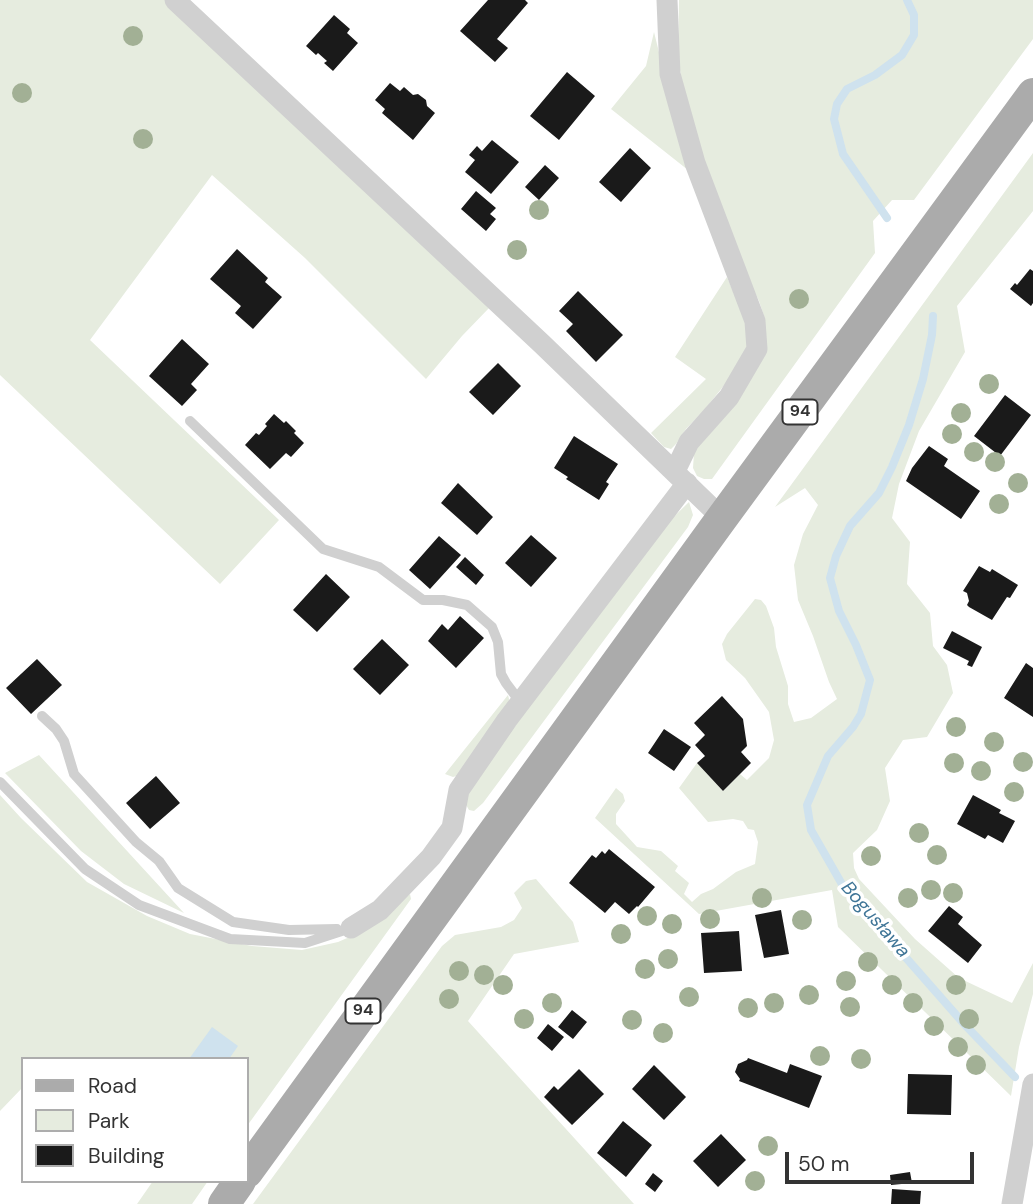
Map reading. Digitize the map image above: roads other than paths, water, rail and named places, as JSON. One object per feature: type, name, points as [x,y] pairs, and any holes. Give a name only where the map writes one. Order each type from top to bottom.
[{"type":"main road","name":"94","points":[[248,1171],[1033,94]]},
{"type":"main road","points":[[224,1204],[239,1183]]},
{"type":"street","points":[[351,928],[380,910],[431,857],[452,828],[459,790],[681,477],[689,442],[729,397],[757,349],[755,321],[695,163],[670,74],[667,0]]},
{"type":"street","points":[[178,1],[542,344],[722,518]]},
{"type":"street","points":[[1012,1204],[1033,1084]]},
{"type":"lane","points":[[190,421],[323,550],[379,567],[423,600],[443,600],[467,605],[492,626],[498,642],[501,674],[521,702]]},
{"type":"lane","points":[[42,716],[64,741],[74,774],[136,842],[159,860],[178,888],[233,922],[289,930],[351,928]]},
{"type":"lane","points":[[0,782],[85,869],[138,905],[230,939],[305,943],[351,928]]},
{"type":"water","points":[[212,1027],[238,1046],[230,1057],[190,1057]]},
{"type":"waterway","name":"Bogusława","points":[[887,218],[843,154],[834,119],[837,104],[847,89],[875,75],[902,55],[914,35],[914,15],[907,0]]},
{"type":"waterway","name":"Bogusława","points":[[933,316],[923,379],[909,425],[879,493],[850,526],[836,556],[830,578],[839,611],[870,680],[861,714],[828,756],[807,805],[811,830],[843,886],[965,1025],[1015,1077]]}]
